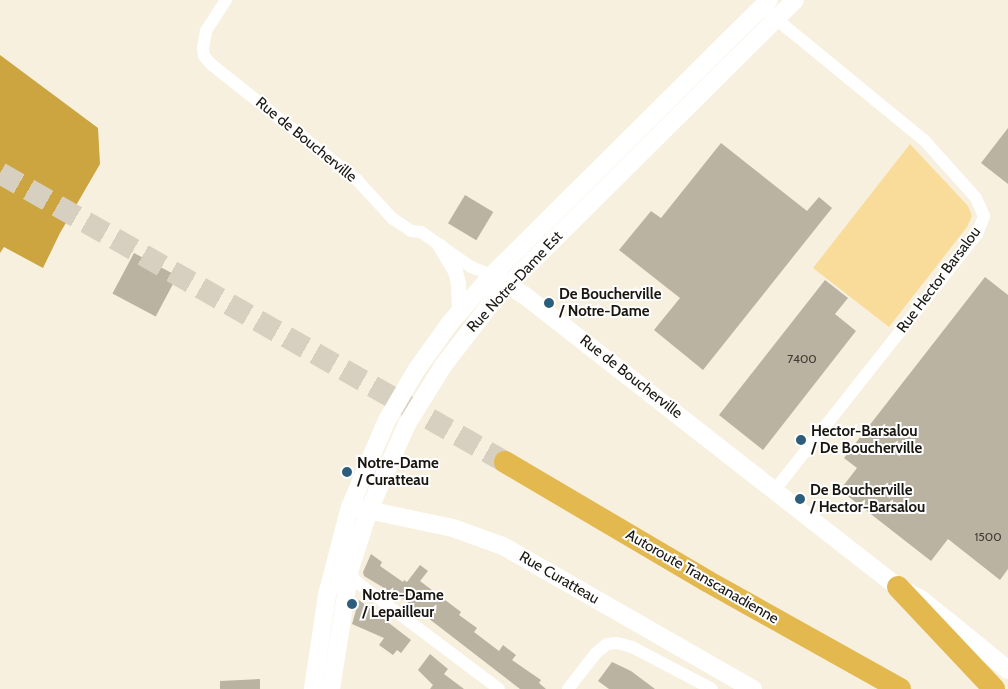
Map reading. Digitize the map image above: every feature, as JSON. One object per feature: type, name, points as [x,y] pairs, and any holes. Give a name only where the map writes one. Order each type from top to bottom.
[{"type":"highway","name":"Autoroute Transcanadienne","points":[[876,689],[502,467],[900,689]]},
{"type":"highway","points":[[898,587],[994,689]]},
{"type":"main road","name":"Rue Notre-Dame Est","points":[[331,689],[350,570],[369,510],[398,442],[423,396],[469,330],[509,285],[795,0]]},
{"type":"main road","name":"Rue Notre-Dame Est","points":[[313,689],[327,595],[350,507],[369,458],[401,396],[424,358],[459,312],[492,275],[766,3]]},
{"type":"main road","name":"Rue de Boucherville","points":[[492,275],[509,285],[576,334],[898,587],[922,600],[1008,670]]},
{"type":"main road","name":"Rue Curatteau","points":[[350,507],[453,528],[503,546],[753,689]]},
{"type":"street","name":"Rue de Boucherville","points":[[226,0],[206,31],[203,48],[204,56],[212,65],[357,180],[392,218],[411,231],[421,232],[471,267],[492,275]]},
{"type":"street","name":"Rue Hector Barsalou","points":[[766,3],[776,19],[924,140],[976,198],[984,216],[977,234],[775,490]]},
{"type":"street","points":[[440,246],[455,272],[458,283],[459,312]]},
{"type":"street","points":[[350,570],[351,576],[358,583],[499,689]]},
{"type":"street","points":[[568,689],[596,653],[612,643],[632,647],[712,689]]},
{"type":"shaded area","points":[[0,55],[98,128],[100,164],[60,233],[43,268],[4,247],[0,253]]},
{"type":"shaded area","points":[[910,144],[968,206],[972,216],[967,227],[889,327],[813,268]]},
{"type":"building","points":[[1008,128],[1008,184],[981,163]]},
{"type":"building","points":[[721,143],[807,211],[819,197],[832,208],[703,370],[654,330],[680,298],[619,250],[651,211],[661,218]]},
{"type":"building","points":[[465,195],[493,212],[476,240],[448,223]]},
{"type":"building","points":[[134,253],[177,276],[156,317],[112,294]]},
{"type":"building","points":[[985,277],[1008,295],[1008,569],[1000,580],[948,539],[931,561],[840,490],[857,468],[844,458]]},
{"type":"building","points":[[825,280],[848,298],[835,314],[856,331],[763,450],[719,415]]},
{"type":"building","points":[[371,554],[382,562],[380,566],[403,582],[404,580],[407,582],[420,565],[428,571],[420,581],[461,612],[459,615],[477,628],[474,632],[499,651],[503,645],[516,655],[512,660],[541,680],[539,683],[546,689],[520,689],[406,601],[364,576],[363,572]]},
{"type":"building","points":[[359,600],[411,640],[401,653],[397,650],[393,655],[379,645],[384,638],[352,624]]},
{"type":"building","points":[[430,654],[448,669],[444,674],[464,689],[430,689],[433,685],[418,670]]},
{"type":"building","points":[[612,662],[631,671],[655,689],[609,689],[598,681]]},
{"type":"building","points":[[260,679],[260,689],[220,689],[220,681]]},
{"type":"tunnel","points":[[0,173],[505,462]]},
{"type":"place","name":"De Boucherville / Notre-Dame","points":[[549,303]]},
{"type":"place","name":"Hector-Barsalou / De Boucherville","points":[[801,440]]},
{"type":"place","name":"Notre-Dame / Curatteau","points":[[347,472]]},
{"type":"place","name":"De Boucherville / Hector-Barsalou","points":[[800,499]]},
{"type":"place","name":"Notre-Dame / Lepailleur","points":[[352,604]]}]
